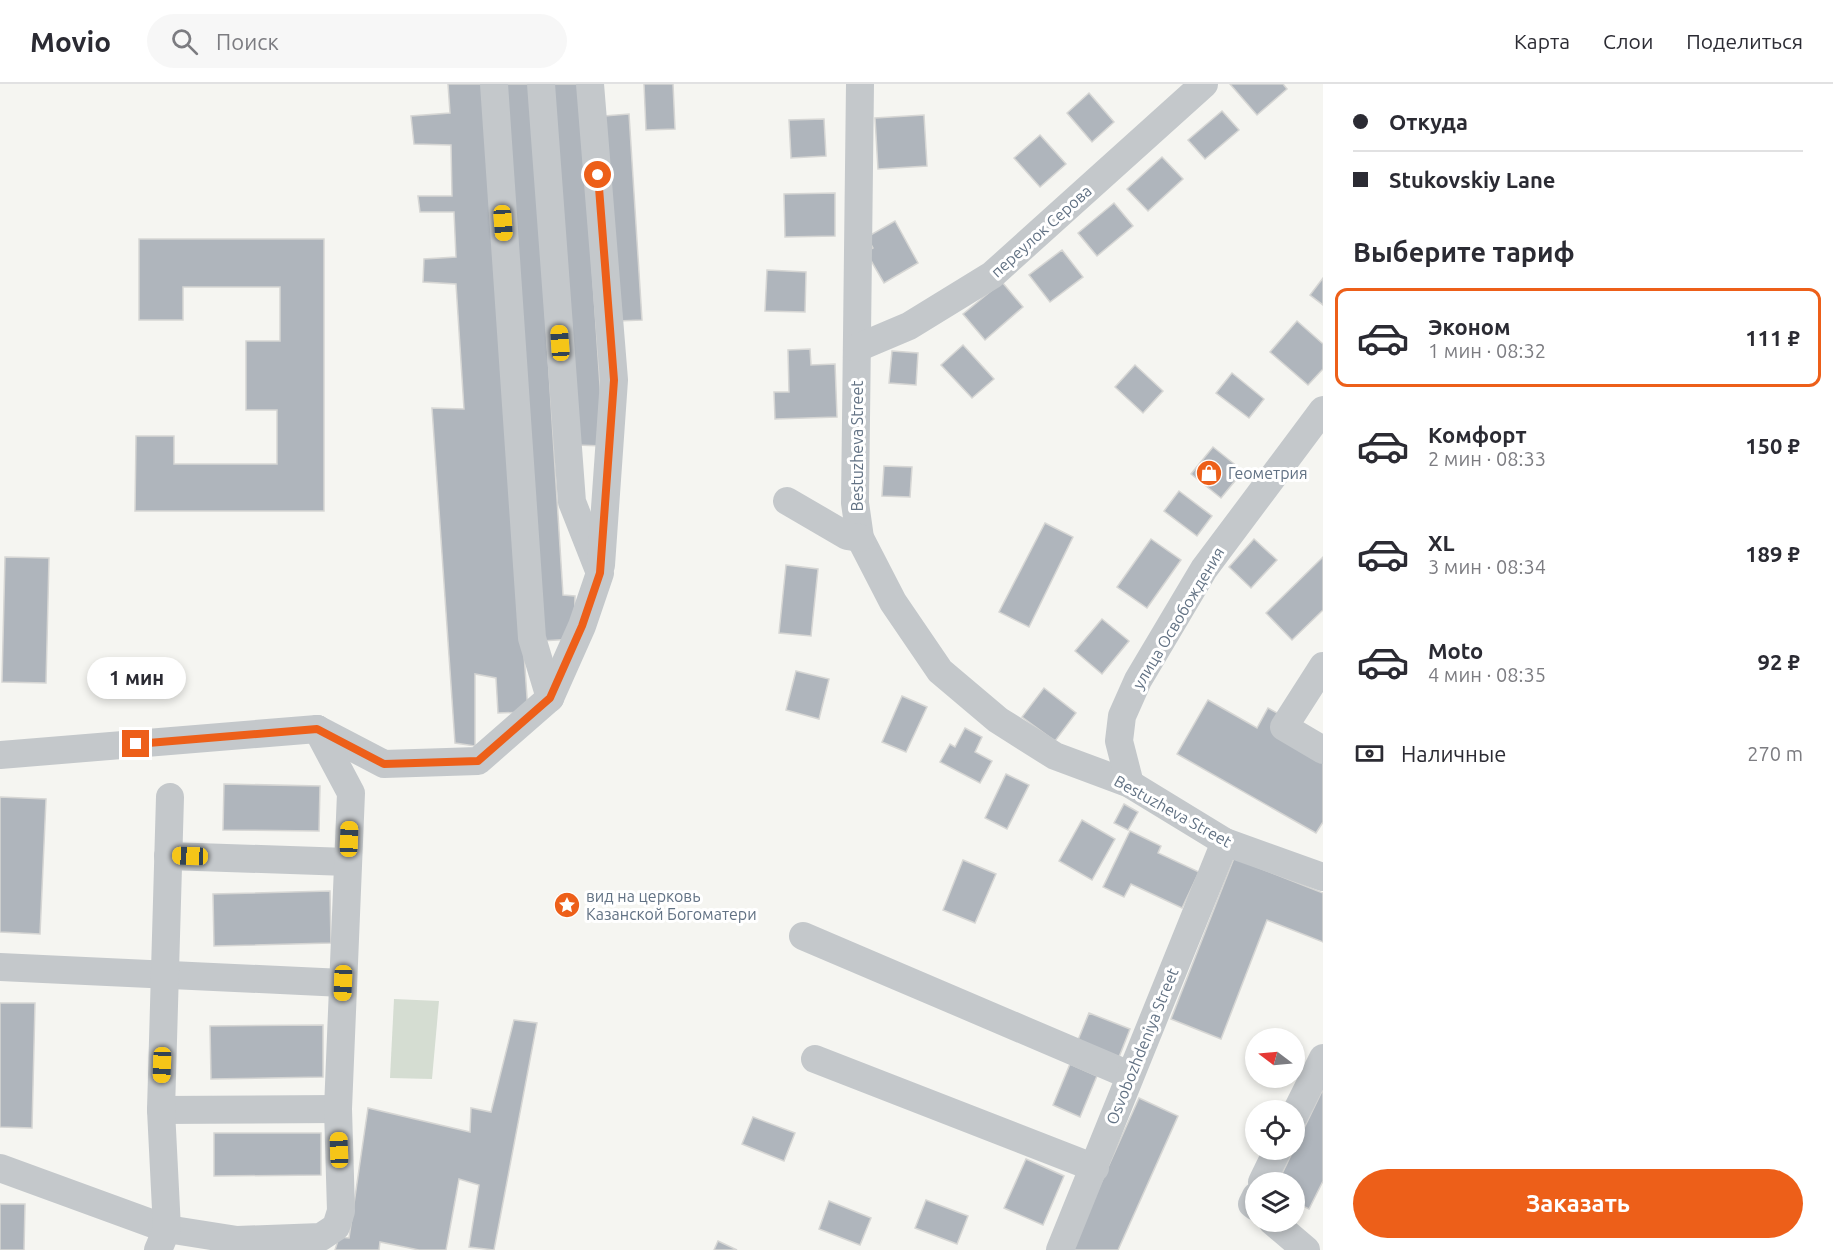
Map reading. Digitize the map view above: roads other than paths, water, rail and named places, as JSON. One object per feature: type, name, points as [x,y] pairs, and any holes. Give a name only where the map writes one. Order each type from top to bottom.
[{"type":"street","points":[[494,84],[532,639],[550,698]]},
{"type":"street","points":[[542,84],[572,502],[600,573]]},
{"type":"street","points":[[0,755],[317,729],[384,764],[478,761],[550,698],[582,626],[600,573],[614,380],[590,84]]},
{"type":"street","name":"Bestuzheva Street","points":[[860,84],[855,502],[860,538],[893,602],[940,671],[998,720],[1055,756],[1130,784],[1225,842],[1323,877]]},
{"type":"street","name":"переулок Серова","points":[[857,348],[909,326],[992,275],[1204,84]]},
{"type":"street","name":"улица Освобождения","points":[[1130,784],[1119,741],[1122,716],[1138,680],[1204,569],[1323,410]]},
{"type":"street","points":[[787,501],[847,536],[860,538]]},
{"type":"street","points":[[1323,666],[1284,727],[1323,750]]},
{"type":"street","points":[[0,1168],[163,1239],[240,1245],[321,1238],[336,1227],[341,1211],[338,1109],[351,793],[317,729]]},
{"type":"street","points":[[163,1239],[161,1110],[170,796]]},
{"type":"street","name":"Osvobozhdeniya Street","points":[[1060,1250],[1095,1168],[1129,1074],[1225,842]]},
{"type":"street","points":[[168,856],[348,862]]},
{"type":"street","points":[[803,936],[1129,1074]]},
{"type":"street","points":[[0,967],[343,983]]},
{"type":"street","points":[[1302,1100],[1323,1058]]},
{"type":"street","points":[[815,1059],[1095,1168]]},
{"type":"street","points":[[161,1110],[338,1109]]},
{"type":"street","points":[[1285,1232],[1306,1250]]},
{"type":"place","name":"Геометрия","points":[[1209,473]]},
{"type":"place","name":"вид на церковь Казанской Богоматери","points":[[567,905]]}]
